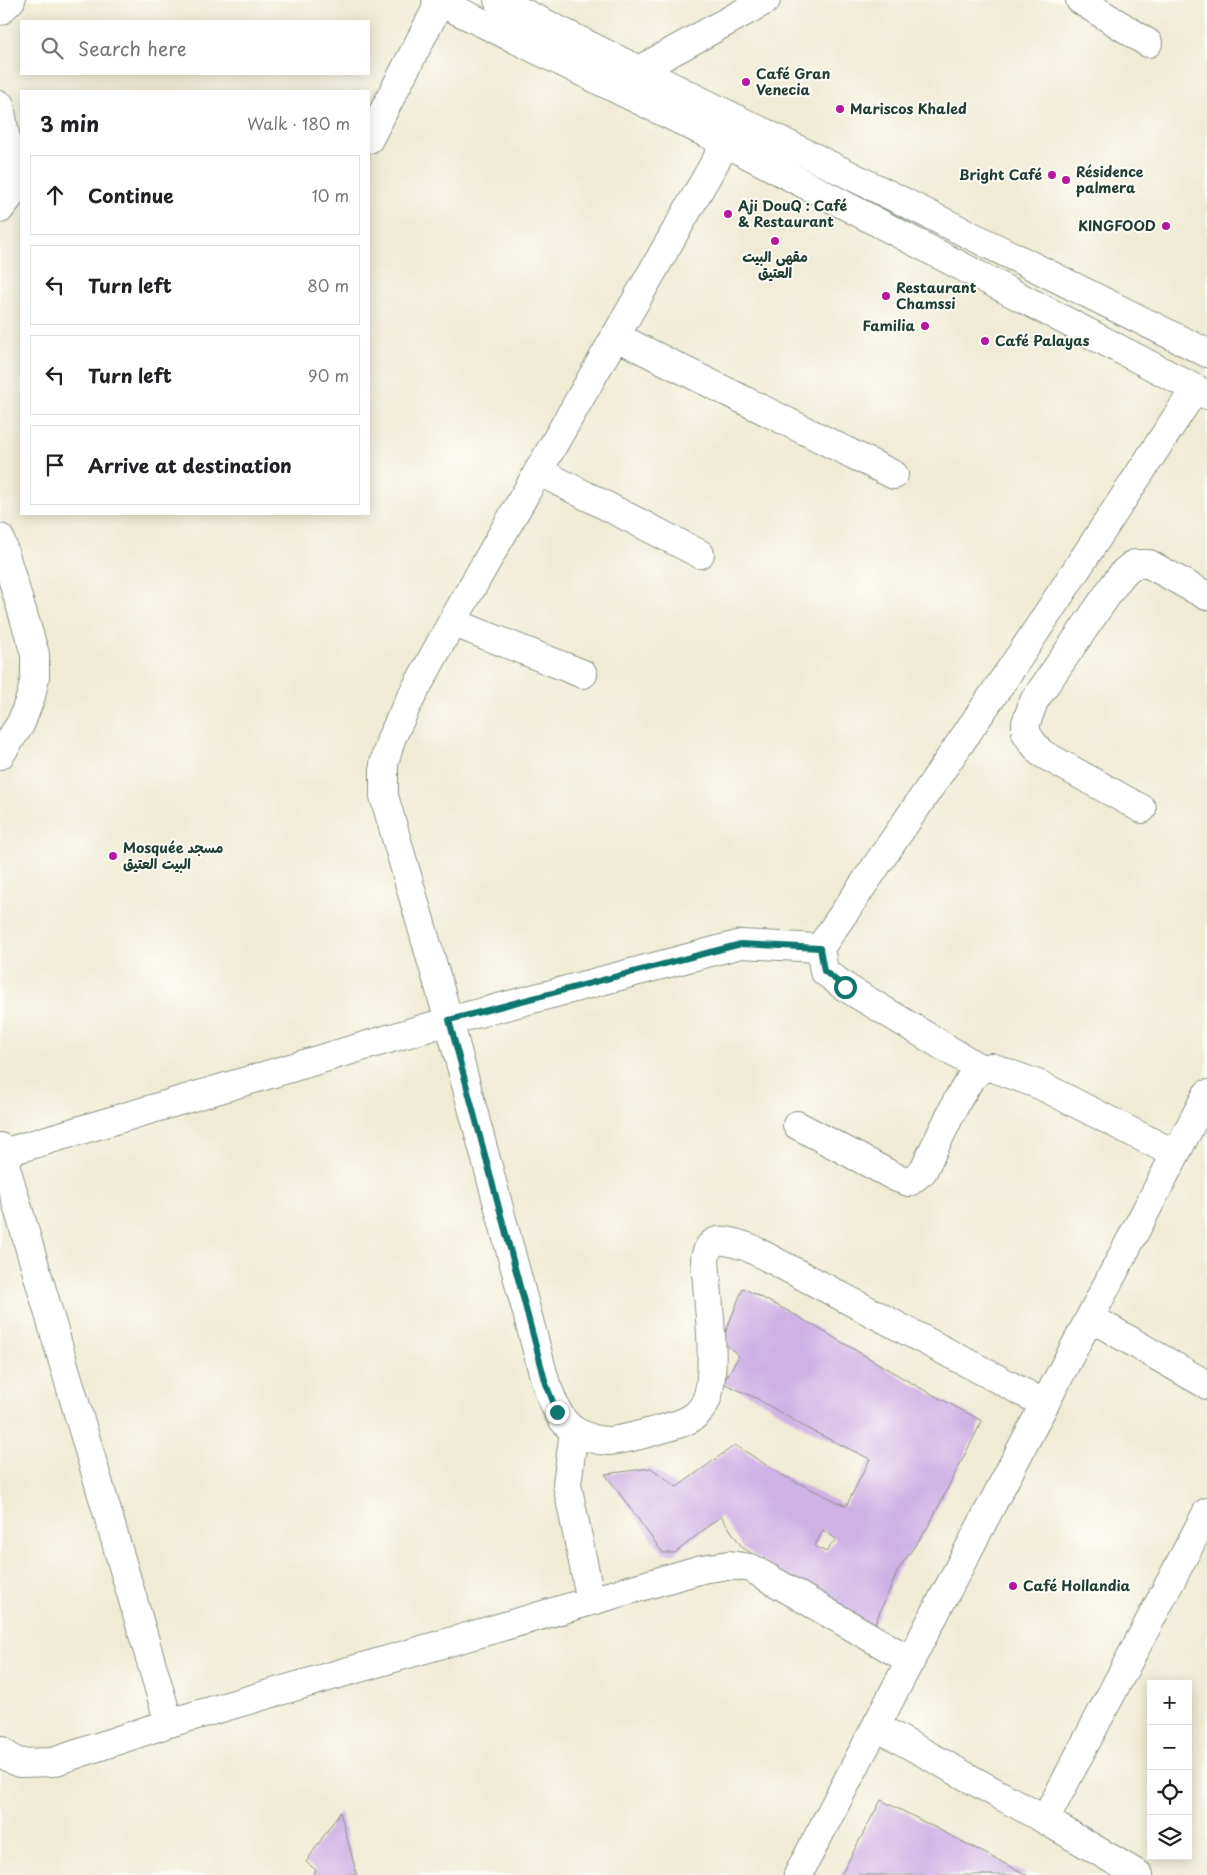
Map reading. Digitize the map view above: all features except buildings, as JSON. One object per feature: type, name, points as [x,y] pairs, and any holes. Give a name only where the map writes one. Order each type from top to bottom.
[{"type":"street","points":[[0,11],[11,0]]},
{"type":"street","points":[[498,0],[1207,353]]},
{"type":"street","points":[[626,94],[639,70],[766,0]]},
{"type":"street","points":[[1080,0],[1148,43]]},
{"type":"street","points":[[370,137],[438,1],[726,143],[1201,392],[820,948],[824,971],[845,987],[981,1069]]},
{"type":"street","points":[[0,105],[13,180],[8,206]]},
{"type":"street","points":[[726,143],[452,622],[391,738],[384,764],[384,796],[449,1020],[546,1384],[557,1412],[564,1422],[574,1431],[589,1437],[608,1441],[687,1421],[698,1413],[708,1395],[712,1375],[706,1250],[710,1244],[723,1240],[748,1247],[1045,1404]]},
{"type":"street","points":[[615,336],[894,475]]},
{"type":"street","points":[[538,471],[700,554]]},
{"type":"street","points":[[0,538],[35,654],[35,677],[31,696],[21,723],[0,755]]},
{"type":"street","points":[[1142,809],[1041,753],[1026,733],[1026,723],[1034,701],[1114,585],[1124,572],[1134,564],[1149,564],[1207,596]]},
{"type":"street","points":[[452,622],[584,674]]},
{"type":"street","points":[[169,1723],[1,1151],[449,1020],[741,944],[820,948]]},
{"type":"street","points":[[797,1126],[895,1177],[909,1182],[923,1171],[971,1078],[981,1069],[991,1067],[1040,1085],[1175,1154]]},
{"type":"street","points":[[798,1875],[1207,1094]]},
{"type":"street","points":[[1090,1318],[1207,1385]]},
{"type":"street","points":[[574,1431],[566,1484],[591,1601]]},
{"type":"street","points":[[1045,1820],[1207,1512]]},
{"type":"street","points":[[0,1750],[19,1763],[53,1762],[169,1723],[702,1569],[729,1565],[751,1568],[911,1661]]},
{"type":"street","points":[[877,1727],[1045,1820],[1139,1875]]},
{"type":"place","name":"Café Gran Venecia","points":[[746,82]]},
{"type":"place","name":"Mariscos Khaled","points":[[840,109]]},
{"type":"place","name":"Bright Café","points":[[1052,175]]},
{"type":"place","name":"Résidence palmera","points":[[1066,180]]},
{"type":"place","name":"Aji DouQ : Café & Restaurant","points":[[728,214]]},
{"type":"place","name":"KINGFOOD","points":[[1166,226]]},
{"type":"place","name":"مقهى البيت العتيق","points":[[775,241]]},
{"type":"place","name":"Restaurant Chamssi","points":[[886,296]]},
{"type":"place","name":"Familia","points":[[925,326]]},
{"type":"place","name":"Café Palayas","points":[[985,341]]},
{"type":"place","name":"Mosquée مسجد البيت العتيق","points":[[113,856]]},
{"type":"place","name":"Café Hollandia","points":[[1013,1586]]},
{"type":"route","points":[[557,1412],[546,1384],[449,1020],[741,944],[820,948],[824,971],[845,987]]}]
